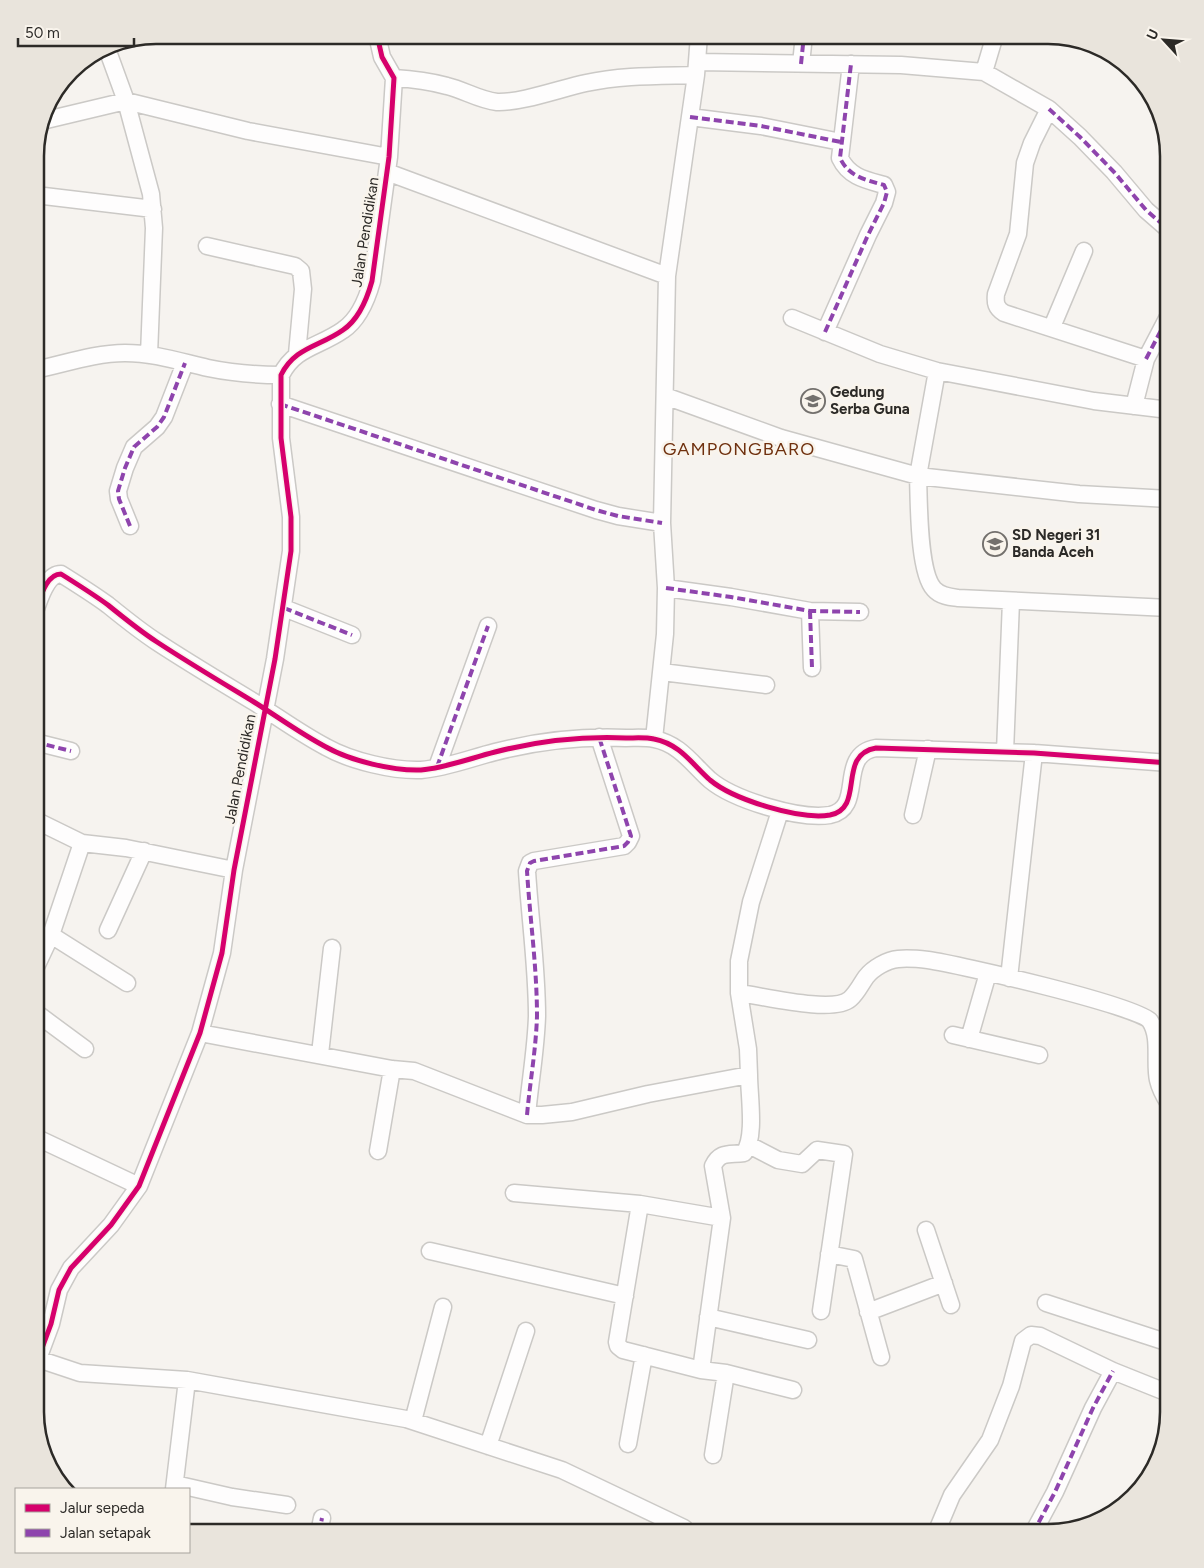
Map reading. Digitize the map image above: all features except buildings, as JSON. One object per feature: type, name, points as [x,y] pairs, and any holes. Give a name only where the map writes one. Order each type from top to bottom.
[{"type":"street","points":[[379,44],[382,57],[394,78],[416,79],[447,86],[497,102],[513,101],[588,82],[697,69],[801,64],[850,64],[901,65],[984,72],[1048,109],[1080,137],[1114,172],[1146,210],[1160,222]]},
{"type":"street","points":[[654,739],[665,634],[666,588],[662,523],[668,276],[697,69],[698,44]]},
{"type":"street","points":[[801,64],[803,44]]},
{"type":"street","points":[[984,72],[992,44]]},
{"type":"street","points":[[109,54],[126,101],[147,174],[153,209],[154,228],[149,355]]},
{"type":"street","points":[[825,332],[884,203],[887,192],[884,185],[852,174],[846,169],[840,158],[850,64]]},
{"type":"street","name":"Jalan Pendidikan","points":[[44,1340],[51,1324],[59,1290],[71,1268],[111,1225],[140,1186],[200,1033],[222,954],[234,870],[276,659],[291,551],[290,517],[282,456],[281,375],[285,366],[297,354],[344,330],[358,314],[364,303],[372,281],[388,164],[394,78]]},
{"type":"street","points":[[50,119],[126,101],[388,164],[668,276]]},
{"type":"street","points":[[1048,109],[1024,162],[1018,234],[996,294],[995,302],[997,307],[1004,313],[1146,359]]},
{"type":"street","points":[[690,117],[761,126],[841,142]]},
{"type":"street","points":[[44,196],[153,209]]},
{"type":"street","points":[[208,246],[295,266],[301,271],[304,289],[297,354]]},
{"type":"street","points":[[1052,328],[1084,251]]},
{"type":"street","points":[[792,318],[880,354],[937,371],[1094,401],[1160,409]]},
{"type":"street","points":[[1134,406],[1146,359],[1160,332]]},
{"type":"street","points":[[44,368],[108,354],[126,353],[149,355],[239,373],[281,375]]},
{"type":"street","points":[[130,526],[119,499],[118,491],[125,468],[134,447],[157,427],[164,417],[185,363]]},
{"type":"street","points":[[937,371],[918,476],[924,564],[928,581],[935,591],[958,598],[1160,608]]},
{"type":"street","points":[[665,396],[781,438],[918,476],[1079,494],[1160,498]]},
{"type":"street","points":[[280,404],[596,510],[618,516],[662,523]]},
{"type":"street","points":[[44,590],[48,581],[54,575],[61,574],[107,605],[155,642],[326,748],[374,764],[409,770],[437,767],[522,745],[562,738],[654,739],[672,746],[684,754],[710,780],[719,786],[749,800],[780,811],[824,816],[834,814],[845,806],[859,755],[864,751],[876,748],[1034,752],[1160,762]]},
{"type":"street","points":[[666,588],[810,611],[860,612]]},
{"type":"street","points":[[1005,752],[1011,601]]},
{"type":"street","points":[[284,608],[352,635]]},
{"type":"street","points":[[810,611],[812,668]]},
{"type":"street","points":[[437,767],[488,626]]},
{"type":"street","points":[[662,672],[766,685]]},
{"type":"street","points":[[527,1115],[537,1018],[527,871],[534,861],[624,846],[630,836],[600,737]]},
{"type":"street","points":[[44,744],[71,751]]},
{"type":"street","points":[[913,815],[928,750]]},
{"type":"street","points":[[1009,978],[1034,752]]},
{"type":"street","points":[[701,1370],[722,1218],[713,1166],[716,1159],[722,1155],[742,1154],[749,1145],[751,1133],[748,1049],[740,992],[739,962],[751,902],[780,811]]},
{"type":"street","points":[[44,824],[82,843],[144,851],[234,870]]},
{"type":"street","points":[[44,951],[51,936],[82,843]]},
{"type":"street","points":[[108,930],[144,851]]},
{"type":"street","points":[[51,936],[127,982]]},
{"type":"street","points":[[320,1054],[332,948]]},
{"type":"street","points":[[740,992],[810,1004],[828,1006],[840,1004],[850,1000],[868,975],[880,965],[898,959],[928,960],[988,973],[1113,1005],[1147,1018],[1154,1028],[1156,1038],[1160,1086]]},
{"type":"street","points":[[969,1039],[988,973]]},
{"type":"street","points":[[44,1019],[85,1049]]},
{"type":"street","points":[[200,1033],[392,1069],[414,1071],[527,1115],[572,1112],[648,1094],[749,1075]]},
{"type":"street","points":[[953,1035],[1038,1055]]},
{"type":"street","points":[[378,1152],[392,1069]]},
{"type":"street","points":[[44,1141],[140,1186]]},
{"type":"street","points":[[749,1145],[778,1160],[802,1164],[817,1150],[844,1154],[821,1311]]},
{"type":"street","points":[[514,1193],[640,1204],[722,1218]]},
{"type":"street","points":[[640,1204],[624,1296],[618,1346],[623,1350],[701,1370],[726,1373],[793,1390]]},
{"type":"street","points":[[926,1230],[951,1305]]},
{"type":"street","points":[[430,1251],[624,1296]]},
{"type":"street","points":[[829,1254],[854,1259],[881,1357]]},
{"type":"street","points":[[868,1312],[944,1284]]},
{"type":"street","points":[[1046,1303],[1160,1340]]},
{"type":"street","points":[[412,1421],[443,1307]]},
{"type":"street","points":[[708,1317],[808,1340]]},
{"type":"street","points":[[488,1446],[526,1332]]},
{"type":"street","points":[[940,1524],[952,1495],[990,1440],[1011,1386],[1023,1341],[1032,1335],[1040,1336],[1114,1371],[1160,1389]]},
{"type":"street","points":[[628,1444],[644,1355]]},
{"type":"street","points":[[44,1362],[80,1373],[174,1378],[412,1421],[562,1470],[676,1524]]},
{"type":"street","points":[[1038,1524],[1055,1492],[1093,1408],[1114,1371]]},
{"type":"street","points":[[713,1455],[726,1373]]},
{"type":"street","points":[[174,1486],[187,1380]]},
{"type":"street","points":[[190,1489],[287,1505]]},
{"type":"marked path","points":[[801,64],[803,44]]},
{"type":"marked path","points":[[825,332],[884,203],[887,192],[884,185],[853,174],[840,158],[851,64]]},
{"type":"marked path","points":[[1049,109],[1080,137],[1114,172],[1146,210],[1160,222]]},
{"type":"marked path","points":[[690,117],[761,126],[841,142]]},
{"type":"marked path","points":[[1146,359],[1160,332]]},
{"type":"marked path","points":[[130,526],[119,499],[118,491],[125,468],[134,447],[157,427],[164,417],[185,363]]},
{"type":"marked path","points":[[280,404],[596,510],[618,516],[662,523]]},
{"type":"marked path","points":[[666,588],[810,611],[860,612]]},
{"type":"marked path","points":[[284,608],[352,635]]},
{"type":"marked path","points":[[810,611],[812,668]]},
{"type":"marked path","points":[[437,767],[488,626]]},
{"type":"marked path","points":[[527,1115],[537,1016],[535,962],[527,871],[530,863],[534,861],[624,846],[631,836],[599,737]]},
{"type":"marked path","points":[[44,744],[71,751]]},
{"type":"marked path","points":[[1038,1524],[1055,1492],[1093,1408],[1113,1371]]},
{"type":"marked path","points":[[321,1524],[322,1518]]},
{"type":"cycle path","points":[[44,1343],[51,1324],[59,1290],[71,1268],[111,1225],[139,1186],[200,1033],[222,953],[234,870],[275,659],[291,551],[291,517],[281,438],[281,375],[300,353],[334,336],[353,321],[361,308],[372,281],[389,157],[394,78],[382,57],[379,44]]},
{"type":"cycle path","points":[[44,589],[51,578],[61,574],[102,601],[157,642],[317,742],[347,757],[385,767],[410,770],[430,769],[511,748],[560,740],[651,738],[671,745],[685,755],[710,780],[735,795],[768,807],[817,816],[830,815],[841,810],[847,803],[853,770],[857,760],[864,753],[876,748],[1034,753],[1160,762]]},
{"type":"place","name":"Gedung Serba Guna","points":[[813,401]]},
{"type":"place","name":"SD Negeri 31 Banda Aceh","points":[[995,544]]},
{"type":"district","name":"GAMPONGBARO","points":[[739,449]]}]
